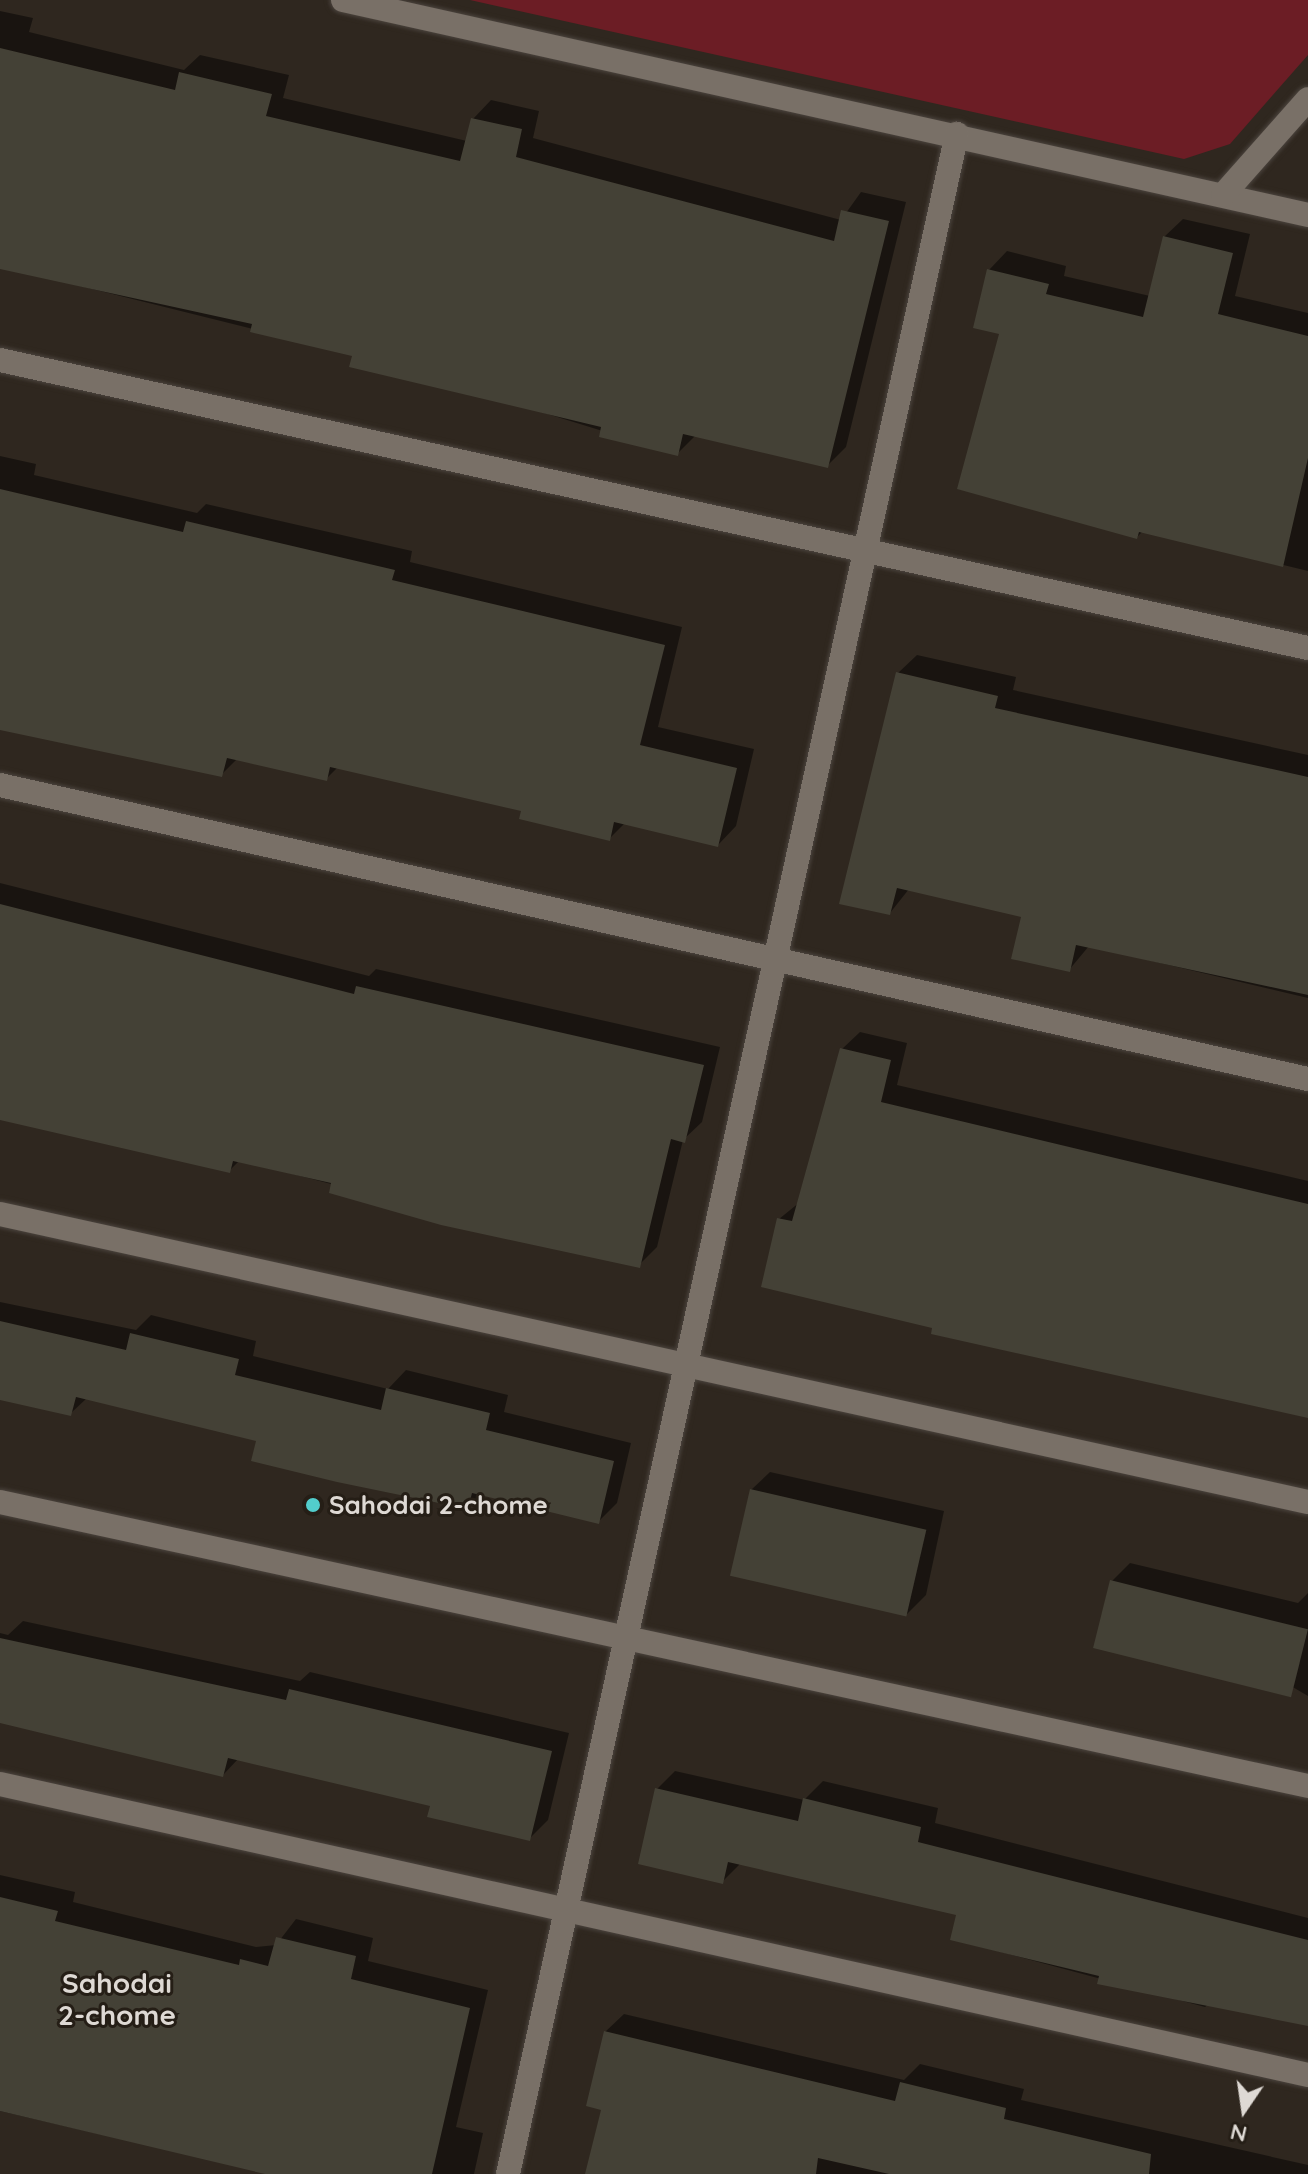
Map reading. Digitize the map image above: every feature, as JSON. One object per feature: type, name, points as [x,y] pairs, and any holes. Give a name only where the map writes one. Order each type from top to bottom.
[{"type":"street","points":[[343,0],[957,134],[1308,215]]},
{"type":"street","points":[[1223,195],[1308,99]]},
{"type":"street","points":[[508,2174],[957,134]]},
{"type":"street","points":[[0,360],[1308,648]]},
{"type":"street","points":[[0,785],[1308,1079]]},
{"type":"street","points":[[0,1214],[1308,1502]]},
{"type":"street","points":[[0,1502],[628,1635],[1308,1786]]},
{"type":"street","points":[[0,1784],[1308,2075]]},
{"type":"shaded area","points":[[470,0],[1308,0],[1308,55],[1230,144],[1184,159]]},
{"type":"building","points":[[0,48],[175,90],[179,72],[272,94],[266,116],[460,161],[471,118],[522,129],[516,157],[834,241],[841,210],[889,221],[828,468],[683,434],[678,456],[599,437],[601,427],[349,367],[352,356],[250,332],[252,324],[0,269]]},
{"type":"building","points":[[1163,236],[1233,253],[1218,314],[1308,336],[1308,458],[1283,567],[1139,532],[1137,539],[957,489],[999,334],[973,328],[987,269],[1049,284],[1046,294],[1143,317]]},
{"type":"building","points":[[0,489],[183,532],[186,521],[395,570],[392,580],[665,645],[640,745],[737,768],[718,847],[614,822],[610,841],[519,819],[521,811],[330,767],[327,781],[227,758],[222,777],[0,730]]},
{"type":"building","points":[[896,672],[998,696],[995,708],[1308,777],[1308,995],[1076,945],[1070,972],[1011,959],[1021,917],[897,888],[890,915],[839,904]]},
{"type":"building","points":[[0,904],[354,994],[356,986],[704,1065],[685,1143],[671,1139],[640,1268],[441,1225],[329,1193],[331,1183],[233,1161],[230,1173],[0,1120]]},
{"type":"building","points":[[840,1048],[891,1060],[881,1102],[1308,1204],[1308,1418],[931,1334],[932,1328],[761,1287],[777,1218],[792,1221]]},
{"type":"building","points":[[0,1321],[126,1350],[130,1333],[239,1359],[235,1375],[381,1410],[386,1388],[490,1413],[486,1430],[614,1461],[599,1524],[472,1493],[468,1509],[337,1482],[251,1461],[256,1441],[76,1397],[71,1416],[0,1400]]},
{"type":"building","points":[[750,1489],[926,1530],[906,1616],[730,1576]]},
{"type":"building","points":[[1110,1580],[1308,1629],[1291,1697],[1093,1648]]},
{"type":"building","points":[[0,1638],[286,1700],[289,1689],[552,1751],[530,1841],[427,1817],[430,1806],[228,1758],[223,1777],[0,1723]]},
{"type":"building","points":[[655,1788],[798,1821],[803,1798],[921,1827],[918,1842],[1308,1940],[1308,2026],[1097,1984],[1099,1976],[950,1940],[956,1915],[728,1862],[723,1884],[638,1864]]},
{"type":"building","points":[[0,1897],[58,1911],[55,1921],[239,1965],[240,1959],[268,1966],[276,1937],[356,1956],[351,1979],[470,2008],[432,2174],[265,2174],[0,2111]]},
{"type":"building","points":[[604,2031],[895,2101],[900,2082],[1006,2108],[1004,2119],[1151,2154],[1149,2174],[889,2174],[818,2158],[816,2174],[585,2174],[601,2110],[586,2106]]},
{"type":"place","name":"Sahodai 2-chome","points":[[313,1505]]},
{"type":"district","name":"Sahodai 2-chome","points":[[117,1999]]}]
